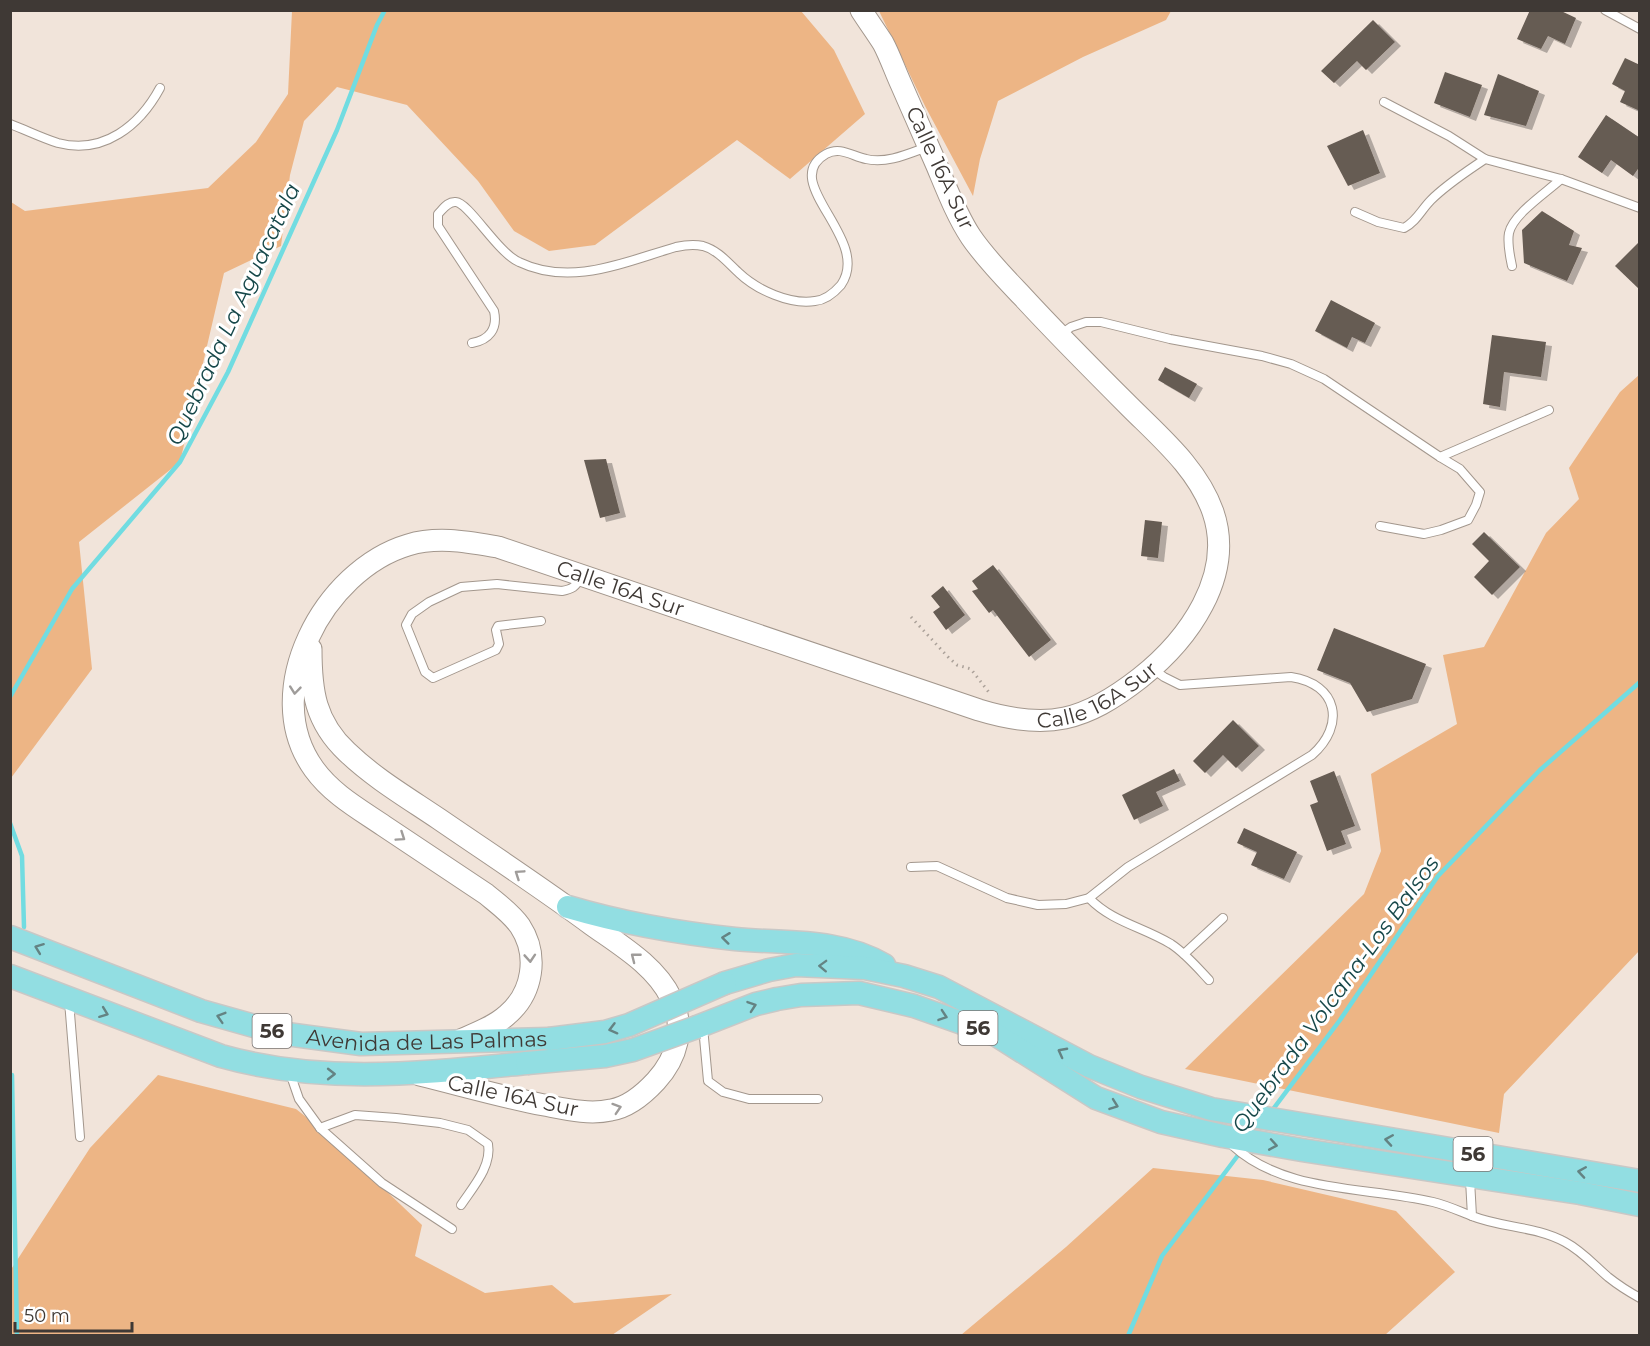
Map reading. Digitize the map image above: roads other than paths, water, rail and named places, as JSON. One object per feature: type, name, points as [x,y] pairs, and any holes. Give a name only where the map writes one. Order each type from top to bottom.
[{"type":"main road","name":"Calle 16A Sur","points":[[457,1042],[507,1016],[519,1002],[531,976],[527,940],[508,912],[486,894],[339,796],[313,768],[298,741],[294,689],[298,669],[311,634],[331,599],[363,567],[408,545],[432,540],[462,541],[498,547],[581,577],[1007,718],[1036,721],[1059,720],[1084,714],[1116,697],[1152,668],[1182,639],[1203,605],[1212,585],[1217,564],[1213,513],[1192,473],[1168,445],[1059,336],[991,262],[971,236],[954,206],[884,45],[861,10]]},
{"type":"main road","name":"Calle 16A Sur","points":[[311,634],[311,677],[314,700],[320,717],[330,734],[347,752],[417,805],[568,907],[650,969],[672,998],[679,1028],[678,1044],[674,1055],[657,1080],[645,1093],[613,1110],[593,1112],[535,1103],[416,1074]]},
{"type":"main road","points":[[568,907],[615,921],[719,937],[827,944],[873,958],[904,976]]},
{"type":"main road","name":"Avenida de Las Palmas","points":[[10,937],[201,1011],[279,1033],[361,1044],[549,1039],[605,1032],[629,1025],[725,983],[769,970],[796,965],[865,968],[904,976],[939,987],[1089,1066],[1160,1094],[1211,1109],[1640,1181]]},
{"type":"main road","name":"Avenida de Las Palmas","points":[[10,976],[221,1056],[256,1066],[315,1074],[416,1074],[605,1056],[652,1044],[756,1004],[801,995],[859,993],[914,1006],[996,1035],[1096,1098],[1161,1122],[1237,1145],[1302,1150],[1470,1175],[1640,1205]]},
{"type":"lane","points":[[1605,10],[1640,29]]},
{"type":"lane","points":[[10,124],[60,143],[82,145],[101,142],[120,134],[135,123],[150,107],[160,88]]},
{"type":"lane","points":[[1384,102],[1485,159],[1561,179],[1640,208]]},
{"type":"lane","points":[[472,344],[482,342],[489,336],[496,320],[494,311],[438,226],[438,214],[447,204],[456,202],[466,206],[491,239],[515,261],[536,270],[579,274],[691,244],[705,246],[717,253],[742,276],[768,291],[802,302],[816,301],[836,291],[847,270],[844,243],[811,182],[817,162],[825,154],[834,151],[843,151],[878,161],[929,146]]},
{"type":"lane","points":[[1355,212],[1378,222],[1404,228],[1413,224],[1428,203],[1447,185],[1485,159]]},
{"type":"lane","points":[[1512,266],[1508,245],[1509,231],[1517,218],[1561,179]]},
{"type":"lane","points":[[1059,336],[1071,327],[1086,322],[1101,322],[1291,364],[1324,379],[1460,469],[1480,492],[1468,520],[1442,530],[1424,534],[1380,526]]},
{"type":"lane","points":[[1440,457],[1549,410]]},
{"type":"lane","points":[[541,621],[498,626],[495,630],[499,644],[496,650],[433,678],[425,672],[406,625],[412,614],[429,602],[461,587],[497,584],[562,591],[572,590],[581,577]]},
{"type":"lane","points":[[911,867],[937,866],[1007,898],[1038,905],[1066,904],[1089,898],[1128,867],[1312,755],[1327,739],[1331,729],[1333,718],[1329,698],[1323,689],[1301,678],[1180,684],[1164,677],[1152,668]]},
{"type":"lane","points":[[1089,898],[1113,918],[1172,944],[1209,980]]},
{"type":"lane","points":[[1184,954],[1222,918]]},
{"type":"lane","points":[[69,999],[80,1137]]},
{"type":"lane","points":[[700,1026],[708,1082],[723,1092],[750,1099],[818,1099]]},
{"type":"lane","points":[[290,1071],[299,1099],[320,1128],[382,1183],[452,1229]]},
{"type":"lane","points":[[320,1128],[355,1115],[440,1123],[468,1130],[488,1144],[490,1155],[484,1169],[461,1205]]},
{"type":"lane","points":[[1237,1145],[1270,1170],[1289,1177],[1433,1202],[1486,1222],[1540,1231],[1564,1241],[1586,1255],[1609,1278],[1640,1298]]},
{"type":"lane","points":[[1470,1175],[1472,1216]]},
{"type":"waterway","name":"Quebrada La Aguacatala","points":[[10,697],[72,589],[180,462],[228,372],[337,130],[377,25],[385,10]]},
{"type":"waterway","name":"Quebrada Volcana-Los Balsos","points":[[1271,1112],[1340,1020],[1438,876],[1540,770],[1640,682]]},
{"type":"waterway","name":"Quebrada La Aguacatala","points":[[10,823],[22,856],[24,927]]},
{"type":"waterway","name":"Quebrada La Aguacatala","points":[[12,1075],[17,1336]]},
{"type":"waterway","name":"Quebrada Volcana-Los Balsos","points":[[1128,1336],[1162,1256],[1242,1150]]}]
